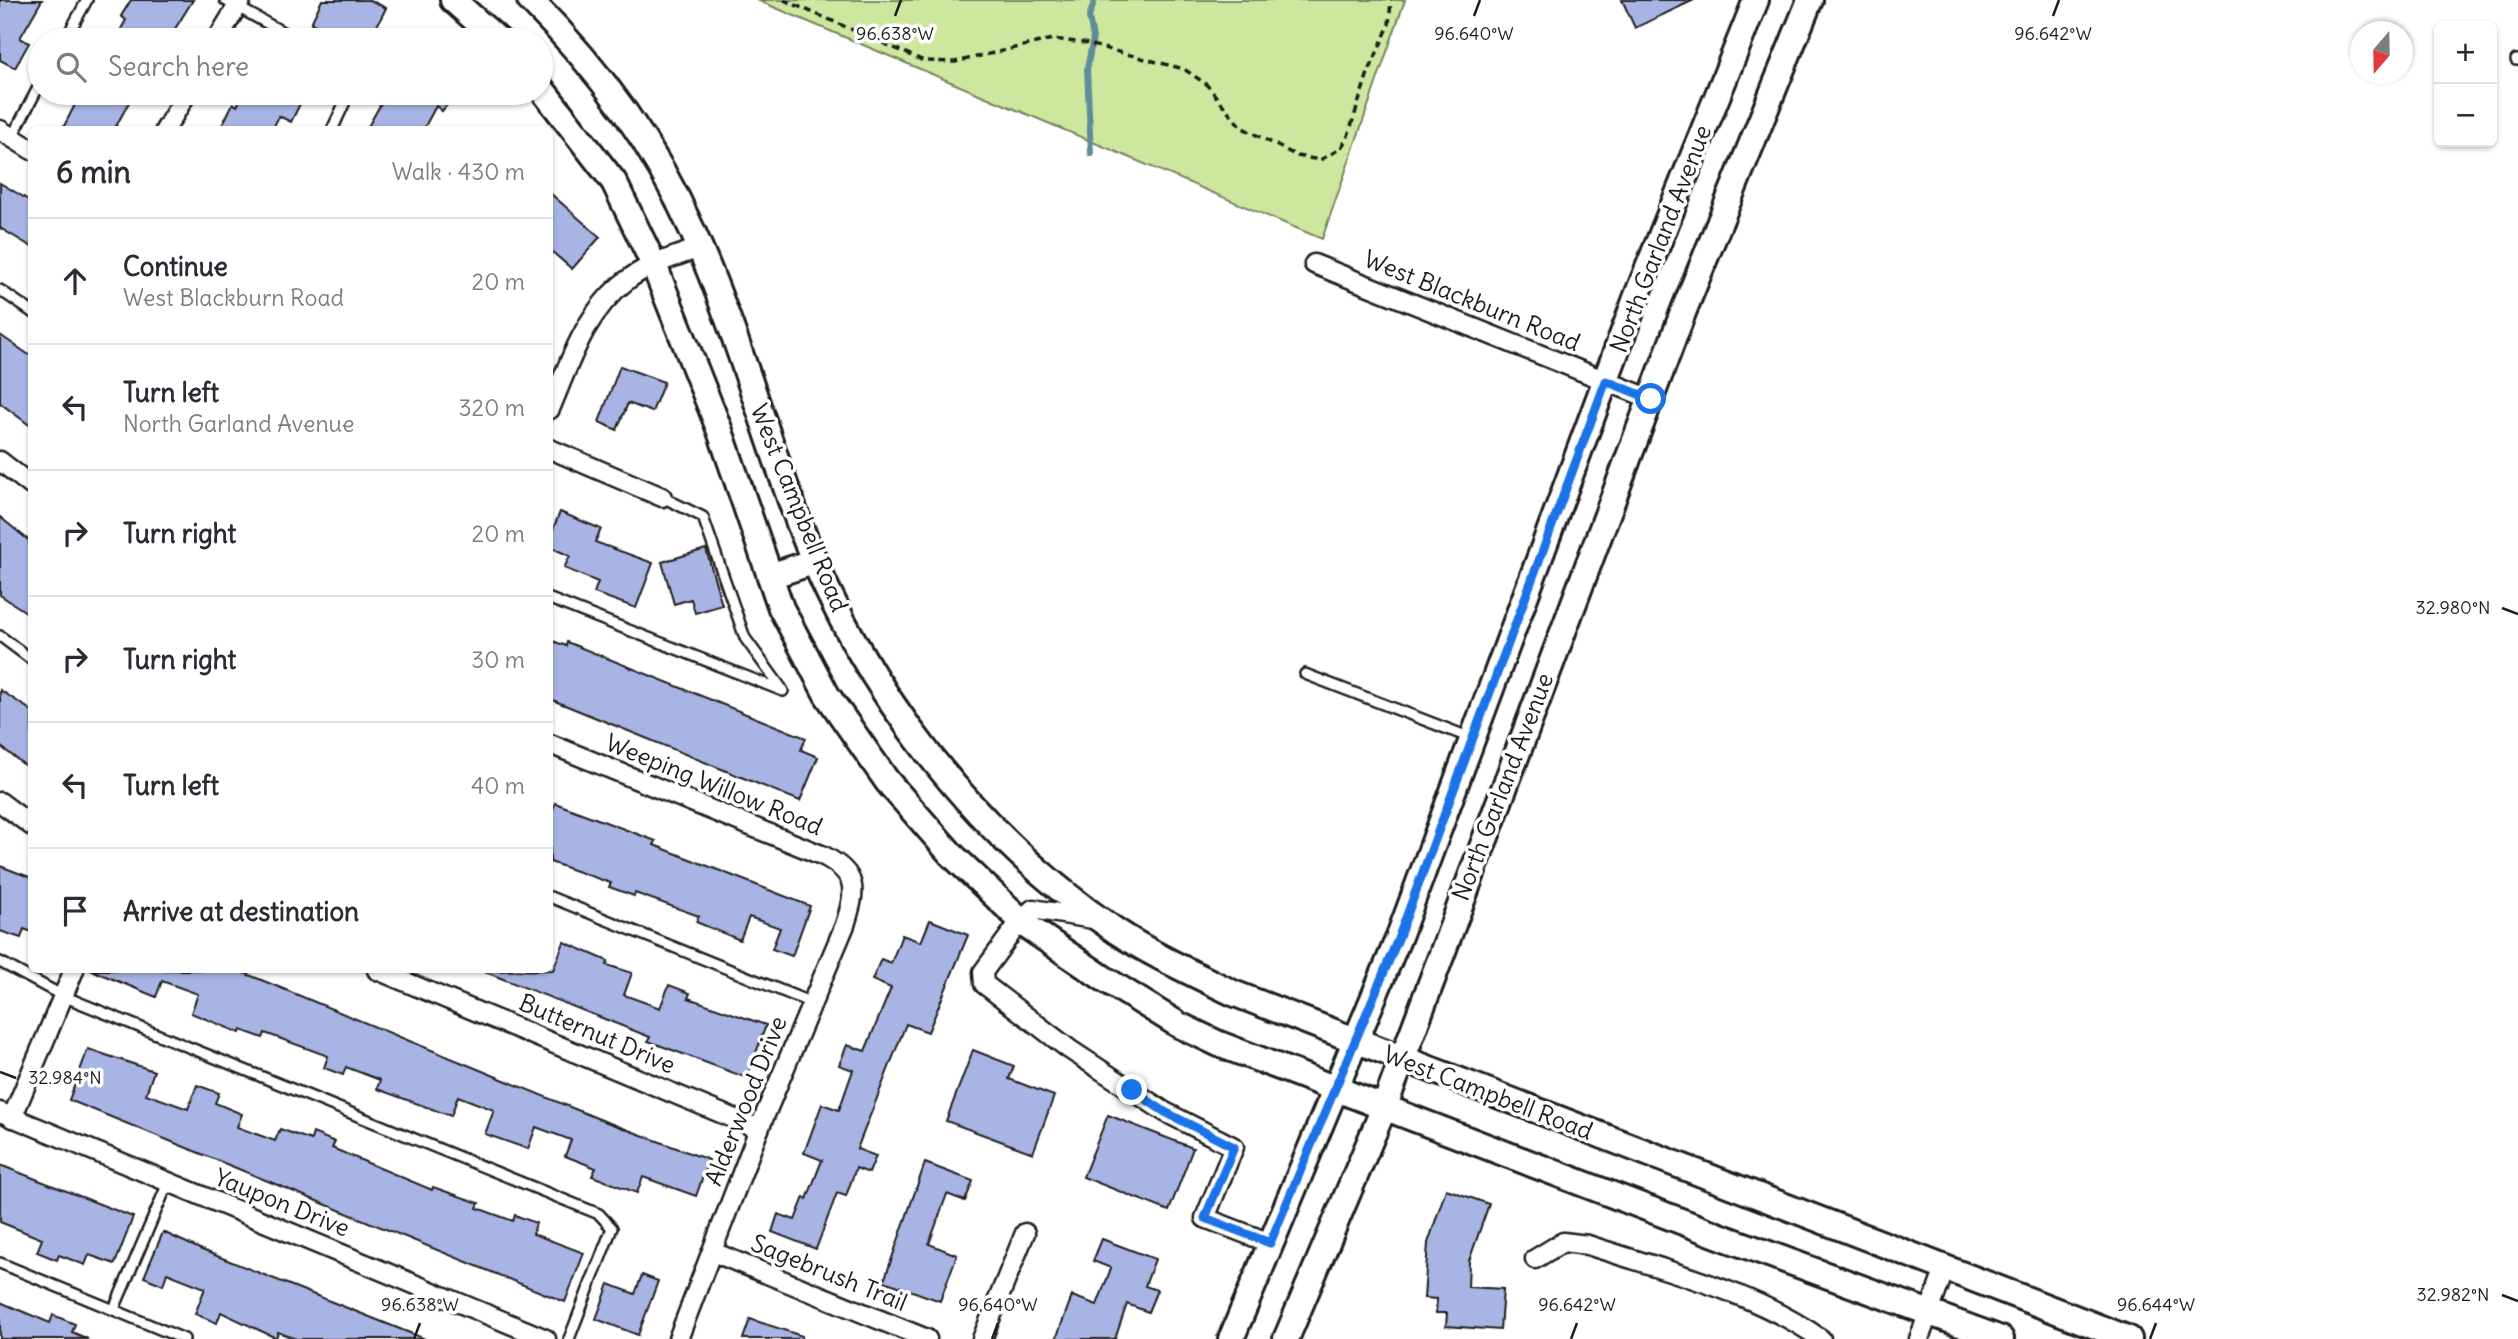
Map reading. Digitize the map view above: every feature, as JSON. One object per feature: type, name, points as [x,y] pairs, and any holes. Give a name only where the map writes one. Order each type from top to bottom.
[{"type":"main road","points":[[453,0],[484,28]]},
{"type":"main road","name":"West Campbell Road","points":[[530,0],[574,44],[637,129],[692,229],[816,561],[852,639],[919,741],[951,782],[1034,866],[1102,920],[1194,974],[1355,1042],[1946,1266],[2129,1339]]},
{"type":"main road","name":"North Garland Avenue","points":[[1231,1339],[1398,939],[1638,293],[1756,0]]},
{"type":"main road","name":"North Garland Avenue","points":[[1286,1339],[1384,1108],[1684,310],[1810,0]]},
{"type":"main road","name":"West Campbell Road","points":[[553,103],[614,182],[654,265],[720,431],[781,608],[827,695],[887,781],[951,854],[1020,920],[1103,978],[1179,1025],[1219,1044],[1725,1238],[2001,1339]]},
{"type":"main road","points":[[770,576],[816,561]]},
{"type":"street","points":[[222,28],[234,2]]},
{"type":"street","points":[[168,126],[180,105]]},
{"type":"street","points":[[6,133],[28,147]]},
{"type":"street","points":[[553,402],[585,329],[606,299],[627,280],[654,265],[699,248]]},
{"type":"street","name":"West Blackburn Road","points":[[1314,264],[1651,399]]},
{"type":"street","points":[[553,450],[662,497]]},
{"type":"street","points":[[0,461],[28,483]]},
{"type":"street","name":"Weeping Willow Road","points":[[553,745],[824,856],[843,866],[853,881]]},
{"type":"street","points":[[0,802],[28,822]]},
{"type":"street","name":"Alderwood Drive","points":[[678,1339],[760,1129],[845,925],[851,906],[853,881]]},
{"type":"street","points":[[1102,920],[1033,909],[1020,920],[983,972],[984,984],[1069,1049],[1165,1112],[1234,1147],[1205,1218],[1270,1243]]},
{"type":"street","points":[[6,1115],[73,973]]},
{"type":"street","name":"Butternut Drive","points":[[384,973],[760,1129]]},
{"type":"street","name":"Yaupon Drive","points":[[6,1115],[546,1339]]},
{"type":"street","points":[[982,1339],[1025,1233]]},
{"type":"street","points":[[1535,1259],[1563,1242],[1588,1245],[1750,1301],[1799,1323],[1821,1339]]},
{"type":"street","name":"Sagebrush Trail","points":[[713,1252],[927,1339]]},
{"type":"street","points":[[1919,1339],[1946,1266]]},
{"type":"lane","points":[[72,28],[87,0]]},
{"type":"lane","points":[[234,2],[277,28]]},
{"type":"lane","points":[[6,133],[28,101]]},
{"type":"lane","points":[[334,126],[343,105]]},
{"type":"lane","points":[[0,290],[28,309]]},
{"type":"lane","points":[[553,600],[783,691],[745,639],[703,517],[662,497]]},
{"type":"lane","points":[[0,636],[28,657]]},
{"type":"lane","points":[[1305,674],[1473,738]]},
{"type":"lane","points":[[553,898],[812,1003]]},
{"type":"lane","points":[[0,962],[63,996],[599,1214],[612,1228],[569,1339]]},
{"type":"lane","points":[[114,1309],[168,1183]]},
{"type":"lane","points":[[0,1263],[184,1339]]},
{"type":"path","points":[[783,0],[924,61],[941,63],[971,59],[1053,38],[1084,43],[1196,75],[1241,127],[1297,156],[1320,160],[1340,149],[1347,139],[1367,76],[1389,26],[1391,0]]},
{"type":"green space","points":[[757,0],[1405,0],[1322,239]]},
{"type":"building","points":[[0,0],[42,0],[20,38],[28,45],[15,68],[0,60]]},
{"type":"building","points":[[131,0],[193,0],[176,28],[122,28],[126,20],[121,16]]},
{"type":"building","points":[[322,0],[370,0],[386,8],[376,28],[321,28],[311,23]]},
{"type":"building","points":[[1622,0],[1694,0],[1635,28]]},
{"type":"building","points":[[75,105],[128,105],[116,126],[64,126]]},
{"type":"building","points":[[232,105],[300,105],[291,122],[279,116],[274,126],[222,126]]},
{"type":"building","points":[[380,105],[447,105],[442,111],[436,106],[425,126],[368,126]]},
{"type":"building","points":[[0,183],[28,200],[28,245],[0,228]]},
{"type":"building","points":[[553,196],[600,237],[572,269],[553,253]]},
{"type":"building","points":[[0,335],[28,354],[28,424],[0,403]]},
{"type":"building","points":[[620,366],[664,382],[652,412],[628,403],[617,430],[599,422]]},
{"type":"building","points":[[560,512],[601,529],[595,542],[653,563],[636,608],[594,593],[598,582],[564,568],[570,556],[553,548],[553,529]]},
{"type":"building","points":[[0,517],[28,540],[28,613],[0,595]]},
{"type":"building","points":[[706,549],[722,605],[695,613],[691,599],[674,604],[662,562]]},
{"type":"building","points":[[553,641],[566,646],[567,642],[806,738],[801,750],[818,757],[800,801],[553,700]]},
{"type":"building","points":[[0,690],[28,708],[28,768],[0,746]]},
{"type":"building","points":[[555,803],[656,841],[654,845],[810,906],[792,956],[772,949],[780,928],[749,917],[740,940],[696,922],[699,916],[635,893],[634,896],[609,887],[611,883],[553,863]]},
{"type":"building","points":[[0,866],[28,876],[28,930],[24,929],[21,938],[0,931]]},
{"type":"building","points":[[930,920],[968,935],[928,1032],[906,1024],[857,1149],[876,1156],[869,1173],[856,1168],[846,1196],[837,1193],[816,1249],[772,1232],[778,1214],[795,1220],[804,1197],[807,1199],[822,1160],[804,1153],[822,1104],[839,1110],[853,1070],[839,1065],[847,1045],[865,1051],[891,988],[872,980],[881,959],[891,963],[902,935],[921,942]]},
{"type":"building","points":[[564,942],[608,961],[607,965],[632,973],[624,995],[660,1008],[669,985],[690,993],[688,998],[766,1025],[747,1078],[648,1041],[650,1037],[488,973],[553,973]]},
{"type":"building","points":[[98,973],[244,973],[604,1121],[709,1160],[696,1196],[643,1177],[637,1193],[592,1176],[596,1168],[565,1156],[571,1140],[536,1127],[528,1149],[485,1134],[494,1110],[458,1096],[451,1116],[377,1089],[380,1080],[346,1067],[343,1075],[324,1068],[328,1056],[265,1033],[263,1038],[241,1030],[240,1033],[191,1013],[198,994],[162,981],[156,997]]},
{"type":"building","points":[[88,1049],[154,1071],[146,1094],[188,1109],[197,1085],[219,1093],[215,1103],[242,1114],[237,1127],[275,1141],[280,1129],[311,1140],[313,1133],[335,1142],[332,1148],[432,1190],[433,1187],[479,1203],[477,1208],[513,1221],[515,1215],[536,1223],[533,1234],[584,1253],[565,1302],[69,1100]]},
{"type":"building","points":[[973,1050],[1014,1066],[1009,1079],[1054,1096],[1033,1153],[946,1121]]},
{"type":"building","points":[[1108,1115],[1193,1148],[1169,1211],[1083,1177]]},
{"type":"building","points":[[925,1163],[973,1181],[965,1201],[947,1194],[929,1244],[957,1255],[940,1301],[884,1281]]},
{"type":"building","points":[[0,1165],[133,1217],[115,1264],[89,1255],[85,1265],[59,1255],[57,1260],[37,1252],[42,1239],[0,1222]]},
{"type":"building","points":[[1446,1189],[1489,1204],[1469,1261],[1468,1287],[1503,1289],[1500,1330],[1446,1326],[1447,1313],[1436,1313],[1437,1299],[1424,1298],[1428,1243]]},
{"type":"building","points":[[163,1232],[425,1339],[296,1339],[278,1332],[276,1338],[221,1312],[217,1323],[195,1314],[205,1288],[167,1273],[163,1285],[144,1277]]},
{"type":"building","points":[[1102,1239],[1155,1259],[1145,1286],[1157,1290],[1148,1312],[1127,1304],[1115,1339],[1056,1339],[1072,1296],[1097,1305],[1111,1268],[1093,1261]]},
{"type":"building","points":[[642,1275],[658,1281],[638,1335],[596,1319],[609,1284],[635,1294]]},
{"type":"building","points":[[0,1302],[50,1323],[53,1315],[75,1324],[72,1332],[88,1339],[0,1339]]},
{"type":"building","points":[[750,1319],[802,1336],[802,1339],[743,1339]]},
{"type":"waterway","points":[[1091,154],[1087,69],[1093,38],[1089,17],[1095,0]]},
{"type":"route","points":[[1132,1090],[1165,1112],[1234,1147],[1205,1218],[1270,1243],[1398,939],[1606,381],[1651,399]]}]
